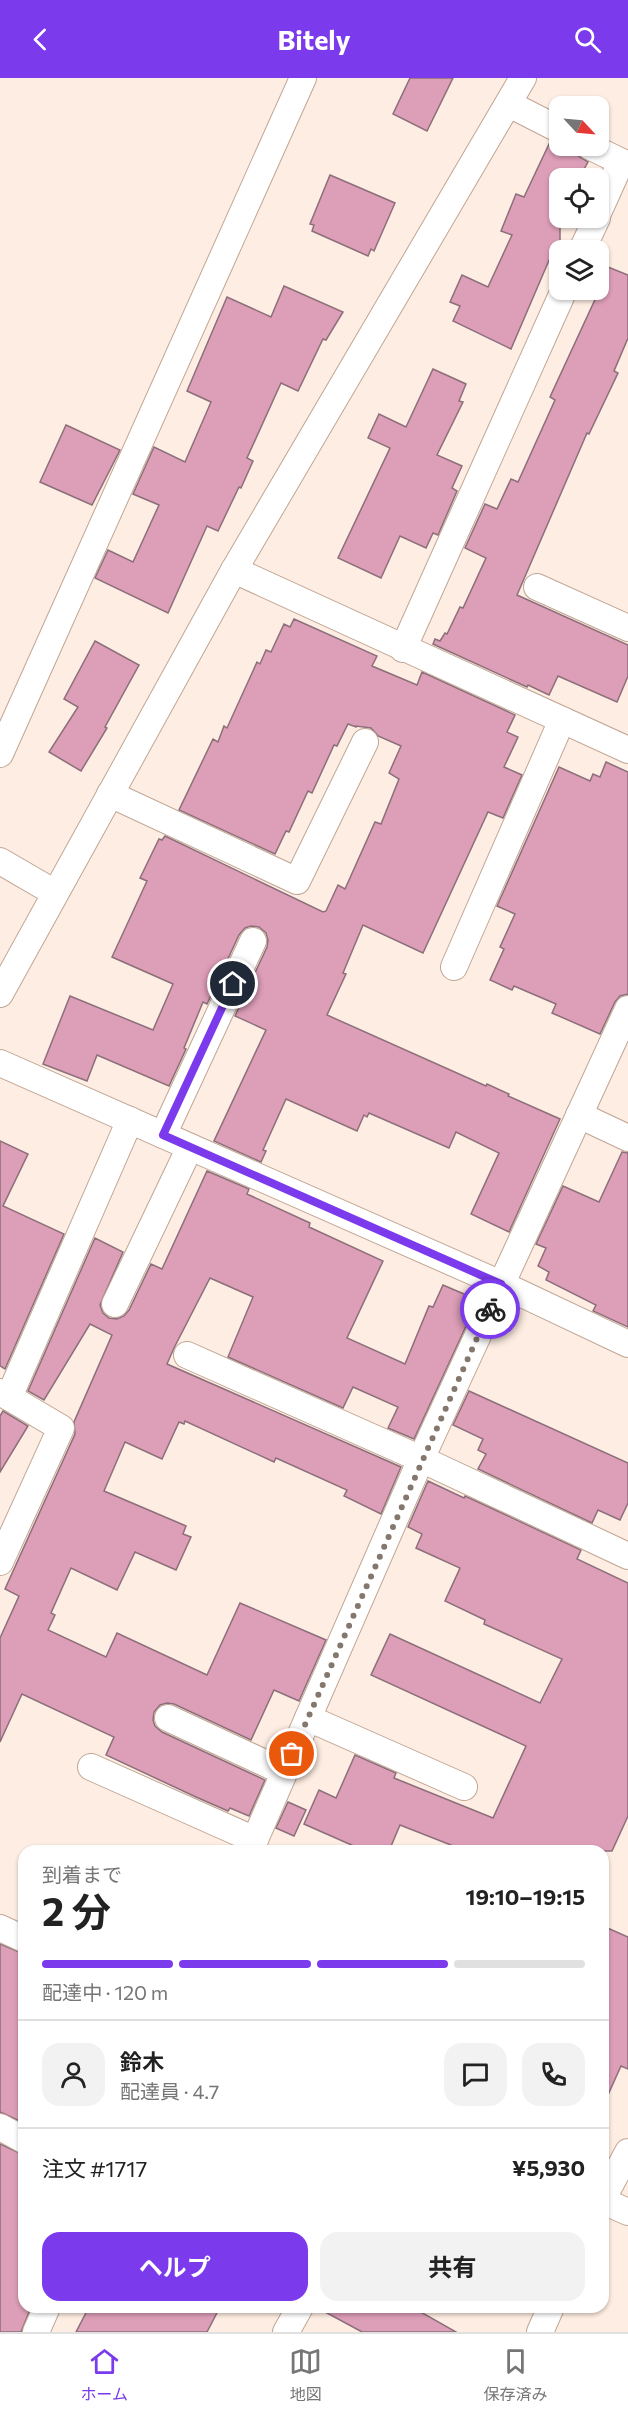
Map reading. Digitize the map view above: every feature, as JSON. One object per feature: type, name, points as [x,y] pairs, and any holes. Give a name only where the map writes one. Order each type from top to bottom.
[{"type":"street","points":[[0,754],[303,78]]},
{"type":"street","points":[[0,994],[234,570],[523,78]]},
{"type":"street","points":[[509,104],[549,124]]},
{"type":"street","points":[[609,156],[625,164],[609,194]]},
{"type":"street","points":[[403,648],[560,300]]},
{"type":"street","points":[[234,570],[628,750]]},
{"type":"street","points":[[537,587],[628,628]]},
{"type":"street","points":[[454,967],[562,720]]},
{"type":"street","points":[[110,794],[297,881],[365,742]]},
{"type":"street","points":[[0,861],[56,893]]},
{"type":"street","points":[[163,1135],[253,941]]},
{"type":"street","points":[[91,1767],[252,1845],[501,1284],[628,1009]]},
{"type":"street","points":[[0,1063],[501,1284],[628,1344]]},
{"type":"street","points":[[579,1115],[628,1138]]},
{"type":"street","points":[[0,1562],[61,1428],[5,1394],[130,1120]]},
{"type":"street","points":[[115,1304],[190,1147]]},
{"type":"street","points":[[187,1355],[422,1460],[628,1556]]},
{"type":"street","points":[[168,1718],[284,1772]]},
{"type":"street","points":[[308,1718],[464,1787]]},
{"type":"street","points":[[0,1928],[18,1936]]},
{"type":"street","points":[[0,2127],[18,2137]]},
{"type":"street","points":[[609,2188],[628,2152]]},
{"type":"street","points":[[609,2203],[628,2212]]},
{"type":"street","points":[[36,2332],[44,2313]]},
{"type":"street","points":[[286,2332],[297,2313]]},
{"type":"street","points":[[540,2332],[548,2313]]},
{"type":"building","points":[[410,78],[453,78],[427,131],[393,114]]},
{"type":"building","points":[[549,144],[549,156],[579,156],[588,162],[585,168],[549,168],[549,228],[560,228],[560,240],[549,240],[549,260],[511,349],[453,321],[460,306],[450,302],[462,275],[488,287],[512,235],[501,231],[516,194],[524,197]]},
{"type":"building","points":[[330,175],[395,203],[374,251],[371,249],[368,256],[312,231],[314,225],[310,224]]},
{"type":"building","points":[[609,267],[628,275],[628,338],[614,371],[618,373],[589,434],[587,433],[517,595],[628,645],[628,676],[617,702],[558,676],[549,695],[433,644],[435,639],[440,641],[445,633],[447,634],[460,607],[463,608],[486,558],[465,548],[485,504],[497,509],[511,479],[518,482],[555,400],[550,397],[595,300],[609,300]]},
{"type":"building","points":[[284,286],[343,312],[326,340],[323,339],[298,391],[281,383],[247,458],[253,461],[241,488],[239,487],[218,531],[207,526],[168,613],[95,578],[108,550],[133,562],[159,505],[133,494],[154,447],[185,462],[211,402],[187,391],[227,297],[271,317]]},
{"type":"building","points":[[433,369],[466,384],[459,401],[463,402],[437,455],[462,466],[452,488],[457,491],[438,535],[433,533],[426,548],[400,536],[381,578],[338,558],[390,448],[368,438],[379,414],[406,427]]},
{"type":"building","points":[[66,425],[120,450],[92,505],[40,482]]},
{"type":"building","points":[[294,619],[377,656],[372,666],[417,685],[422,672],[515,715],[507,732],[518,737],[504,767],[522,775],[503,818],[488,812],[423,953],[363,925],[343,973],[346,974],[327,1015],[486,1086],[487,1084],[560,1119],[509,1232],[471,1214],[499,1153],[456,1132],[449,1148],[369,1113],[367,1117],[364,1115],[357,1131],[286,1099],[263,1150],[266,1151],[261,1162],[214,1141],[266,1030],[235,1016],[267,947],[266,933],[259,927],[245,928],[239,935],[207,1004],[203,1002],[184,1048],[186,1049],[169,1086],[97,1055],[87,1081],[43,1064],[70,996],[153,1030],[173,984],[112,957],[147,881],[140,878],[159,839],[162,840],[165,836],[323,912],[326,911],[338,885],[345,889],[375,822],[381,824],[399,779],[389,773],[401,746],[378,736],[371,728],[348,724],[337,746],[334,745],[312,793],[308,791],[289,832],[286,831],[275,854],[179,810],[213,739],[218,742],[224,726],[227,728],[257,662],[260,664],[266,650],[271,652],[284,624],[290,627]]},
{"type":"building","points":[[95,641],[139,665],[105,727],[107,728],[81,771],[49,752],[78,707],[64,699]]},
{"type":"building","points":[[606,762],[628,772],[628,994],[620,996],[615,1002],[600,1034],[552,1013],[556,1004],[514,986],[512,990],[490,980],[504,949],[500,947],[515,914],[497,906],[559,767],[590,781],[593,774],[600,777]]},
{"type":"building","points":[[0,1141],[28,1154],[3,1206],[64,1234],[5,1369],[0,1366]]},
{"type":"building","points":[[622,1152],[628,1153],[628,1327],[593,1311],[596,1305],[546,1280],[549,1272],[538,1266],[546,1248],[536,1244],[563,1186],[599,1202]]},
{"type":"building","points":[[207,1171],[249,1189],[247,1194],[310,1223],[309,1227],[383,1261],[347,1338],[405,1364],[429,1306],[433,1307],[443,1285],[478,1300],[414,1439],[388,1428],[398,1407],[353,1387],[343,1408],[228,1357],[253,1297],[210,1278],[174,1348],[167,1364],[401,1467],[381,1514],[344,1496],[347,1490],[276,1458],[274,1462],[185,1421],[184,1424],[179,1422],[162,1459],[125,1442],[104,1491],[186,1526],[183,1534],[191,1537],[176,1570],[135,1552],[117,1590],[71,1568],[51,1613],[55,1615],[48,1630],[106,1657],[117,1633],[207,1675],[240,1603],[326,1640],[299,1701],[274,1690],[251,1740],[174,1704],[160,1705],[154,1712],[155,1726],[162,1732],[265,1780],[249,1816],[230,1808],[228,1811],[106,1755],[114,1737],[22,1694],[0,1742],[0,1638],[19,1596],[5,1589],[75,1434],[74,1422],[112,1335],[90,1324],[44,1400],[28,1391],[95,1238],[123,1252],[100,1305],[103,1313],[109,1318],[117,1319],[129,1310],[151,1264],[162,1269]]},
{"type":"building","points":[[469,1391],[628,1463],[628,1503],[620,1520],[598,1510],[592,1523],[478,1469],[486,1454],[478,1450],[483,1439],[453,1425]]},
{"type":"building","points":[[3,1411],[28,1426],[0,1472],[0,1416]]},
{"type":"building","points":[[428,1481],[581,1550],[577,1559],[628,1583],[628,1816],[612,1851],[609,1851],[609,1845],[451,1845],[400,1825],[392,1845],[351,1845],[304,1824],[319,1790],[336,1798],[355,1755],[396,1773],[394,1778],[493,1818],[526,1746],[371,1675],[390,1634],[540,1703],[562,1659],[484,1624],[485,1620],[445,1601],[460,1568],[416,1548],[422,1534],[408,1527]]},
{"type":"building","points":[[288,1802],[306,1810],[294,1836],[276,1828]]},
{"type":"building","points":[[609,1929],[628,1937],[628,2069],[621,2066],[609,2093]]},
{"type":"building","points":[[0,1944],[18,1952],[18,2120],[0,2112]]},
{"type":"building","points":[[0,2144],[18,2152],[18,2313],[29,2313],[21,2332],[0,2332]]},
{"type":"building","points":[[86,2313],[217,2313],[207,2332],[76,2332]]},
{"type":"building","points":[[327,2313],[423,2313],[456,2332],[362,2332]]},
{"type":"way so far","points":[[292,1754],[490,1309]]},
{"type":"route","points":[[233,984],[163,1135],[501,1284],[490,1309]]}]
